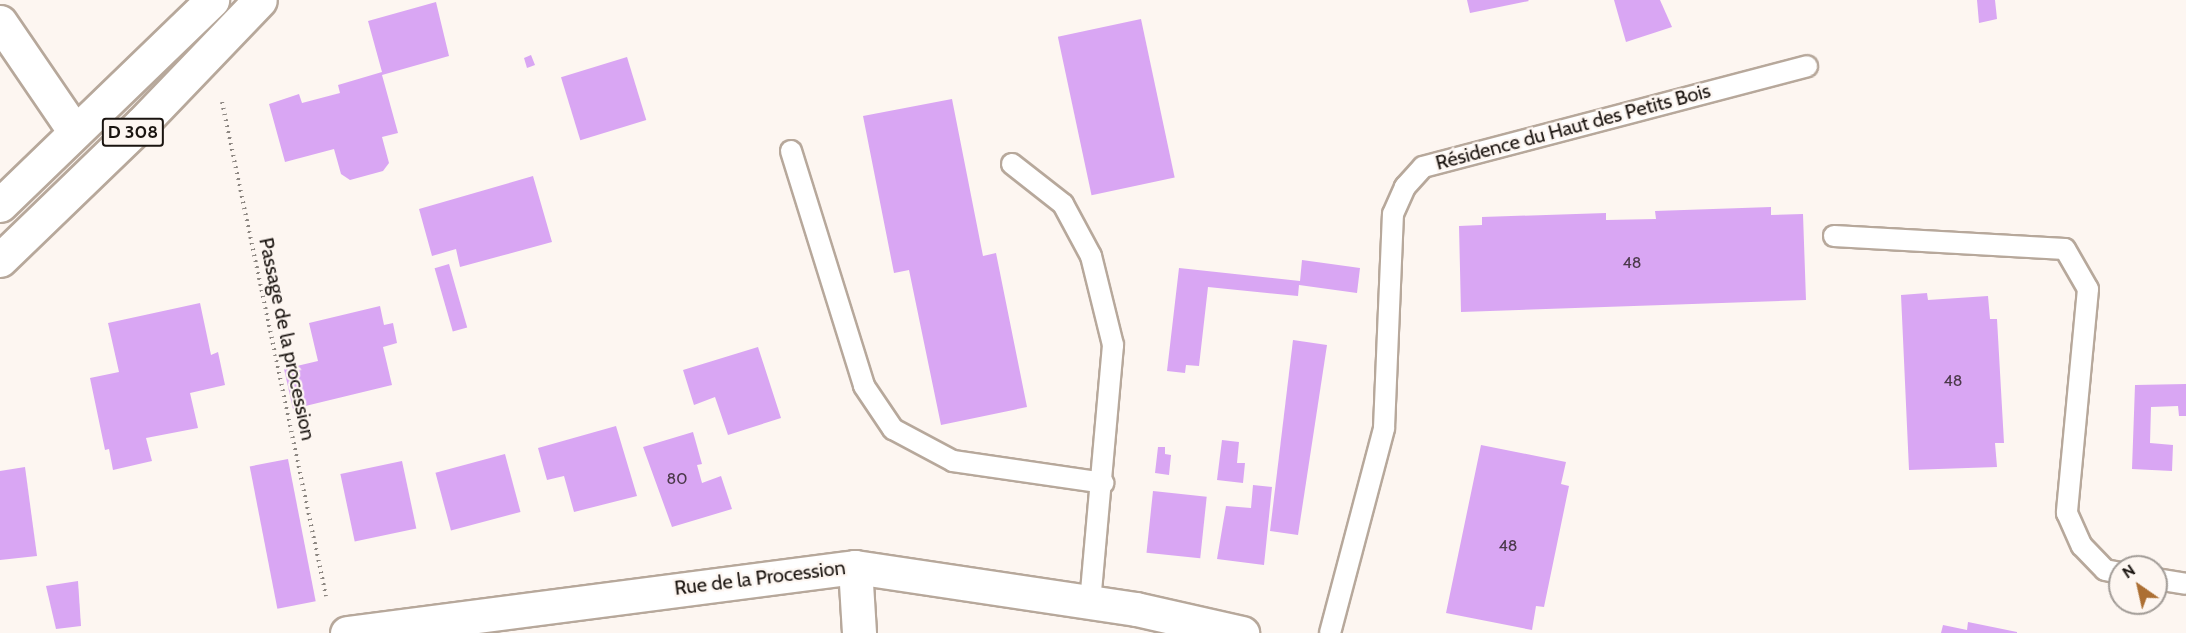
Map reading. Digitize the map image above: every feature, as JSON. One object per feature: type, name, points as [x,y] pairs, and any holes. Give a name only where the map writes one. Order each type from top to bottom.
[{"type":"street","name":"D 308","points":[[0,205],[212,0]]},
{"type":"street","name":"D 308","points":[[0,260],[100,164],[260,0]]},
{"type":"street","points":[[0,22],[75,132],[100,164]]},
{"type":"street","points":[[855,567],[859,633]]},
{"type":"street","name":"Rue de la Procession","points":[[362,632],[855,567],[1090,602],[1242,633]]},
{"type":"lane","name":"Résidence du Haut des Petits Bois","points":[[1330,633],[1384,428],[1393,214],[1405,186],[1423,166],[1807,66]]},
{"type":"lane","points":[[791,151],[864,386],[893,429],[953,461],[1103,483]]},
{"type":"lane","points":[[1012,164],[1063,204],[1091,256],[1113,345],[1103,483],[1090,602]]},
{"type":"lane","points":[[1834,236],[2065,249],[2088,289],[2067,513],[2082,546],[2108,571]]},
{"type":"lane","points":[[2168,581],[2186,584]]},
{"type":"path","name":"Passage de la procession","points":[[211,51],[327,598]]},
{"type":"building","points":[[1467,0],[1528,0],[1529,1],[1470,13]]},
{"type":"building","points":[[1614,0],[1660,0],[1672,27],[1626,42]]},
{"type":"building","points":[[1977,0],[1995,0],[1997,19],[1979,23]]},
{"type":"building","points":[[436,2],[449,56],[382,75],[398,133],[382,137],[389,163],[383,171],[350,180],[341,174],[334,149],[285,162],[269,104],[299,94],[302,103],[340,93],[338,85],[382,72],[368,21]]},
{"type":"building","points":[[1141,19],[1175,177],[1092,195],[1058,37]]},
{"type":"building","points":[[531,55],[535,65],[527,68],[524,58]]},
{"type":"building","points":[[627,57],[646,120],[580,140],[561,77]]},
{"type":"building","points":[[952,99],[983,256],[996,253],[1027,407],[941,425],[909,270],[894,273],[863,116]]},
{"type":"building","points":[[533,176],[552,242],[460,267],[456,249],[432,256],[419,209]]},
{"type":"building","points":[[1771,207],[1771,215],[1803,214],[1806,300],[1461,312],[1459,226],[1482,225],[1482,217],[1606,213],[1606,220],[1656,219],[1655,211]]},
{"type":"building","points":[[1302,260],[1360,268],[1357,293],[1299,285],[1298,296],[1208,287],[1199,366],[1186,365],[1185,373],[1167,371],[1179,268],[1300,281]]},
{"type":"building","points":[[449,264],[467,327],[453,332],[435,268]]},
{"type":"building","points":[[1927,293],[1928,300],[1988,296],[1990,319],[1997,319],[2004,443],[1995,443],[1997,467],[1909,470],[1901,295]]},
{"type":"building","points":[[200,303],[211,355],[218,352],[225,385],[190,393],[198,428],[146,438],[152,461],[113,470],[109,449],[105,450],[90,378],[119,372],[108,323]]},
{"type":"building","points":[[380,306],[384,325],[393,323],[397,343],[383,347],[392,385],[293,409],[284,369],[318,361],[309,323]]},
{"type":"building","points":[[1293,340],[1327,345],[1298,535],[1270,531]]},
{"type":"building","points":[[758,347],[781,418],[728,435],[715,397],[694,405],[683,370]]},
{"type":"building","points":[[2186,384],[2186,416],[2179,416],[2178,406],[2151,407],[2150,443],[2173,445],[2172,471],[2132,469],[2135,385]]},
{"type":"building","points":[[616,426],[637,496],[574,512],[564,476],[547,480],[538,448]]},
{"type":"building","points":[[693,432],[702,464],[697,465],[702,483],[721,476],[732,509],[672,527],[643,447]]},
{"type":"building","points":[[1222,440],[1239,442],[1237,463],[1245,463],[1243,483],[1217,480]]},
{"type":"building","points":[[1481,445],[1566,462],[1561,484],[1569,486],[1544,607],[1536,606],[1532,630],[1446,613]]},
{"type":"building","points":[[1158,447],[1165,447],[1165,454],[1171,455],[1169,475],[1155,473]]},
{"type":"building","points":[[505,454],[521,512],[451,531],[435,473]]},
{"type":"building","points":[[288,459],[316,601],[277,609],[250,466]]},
{"type":"building","points":[[402,461],[416,528],[355,542],[340,474]]},
{"type":"building","points":[[25,467],[37,556],[0,560],[0,471]]},
{"type":"building","points":[[1253,485],[1272,487],[1264,565],[1217,559],[1226,506],[1251,508]]},
{"type":"building","points":[[1153,491],[1207,497],[1200,558],[1147,553]]},
{"type":"building","points":[[78,581],[81,626],[56,629],[46,586]]},
{"type":"building","points":[[1968,622],[2017,633],[1941,633],[1943,625],[1967,630]]}]
